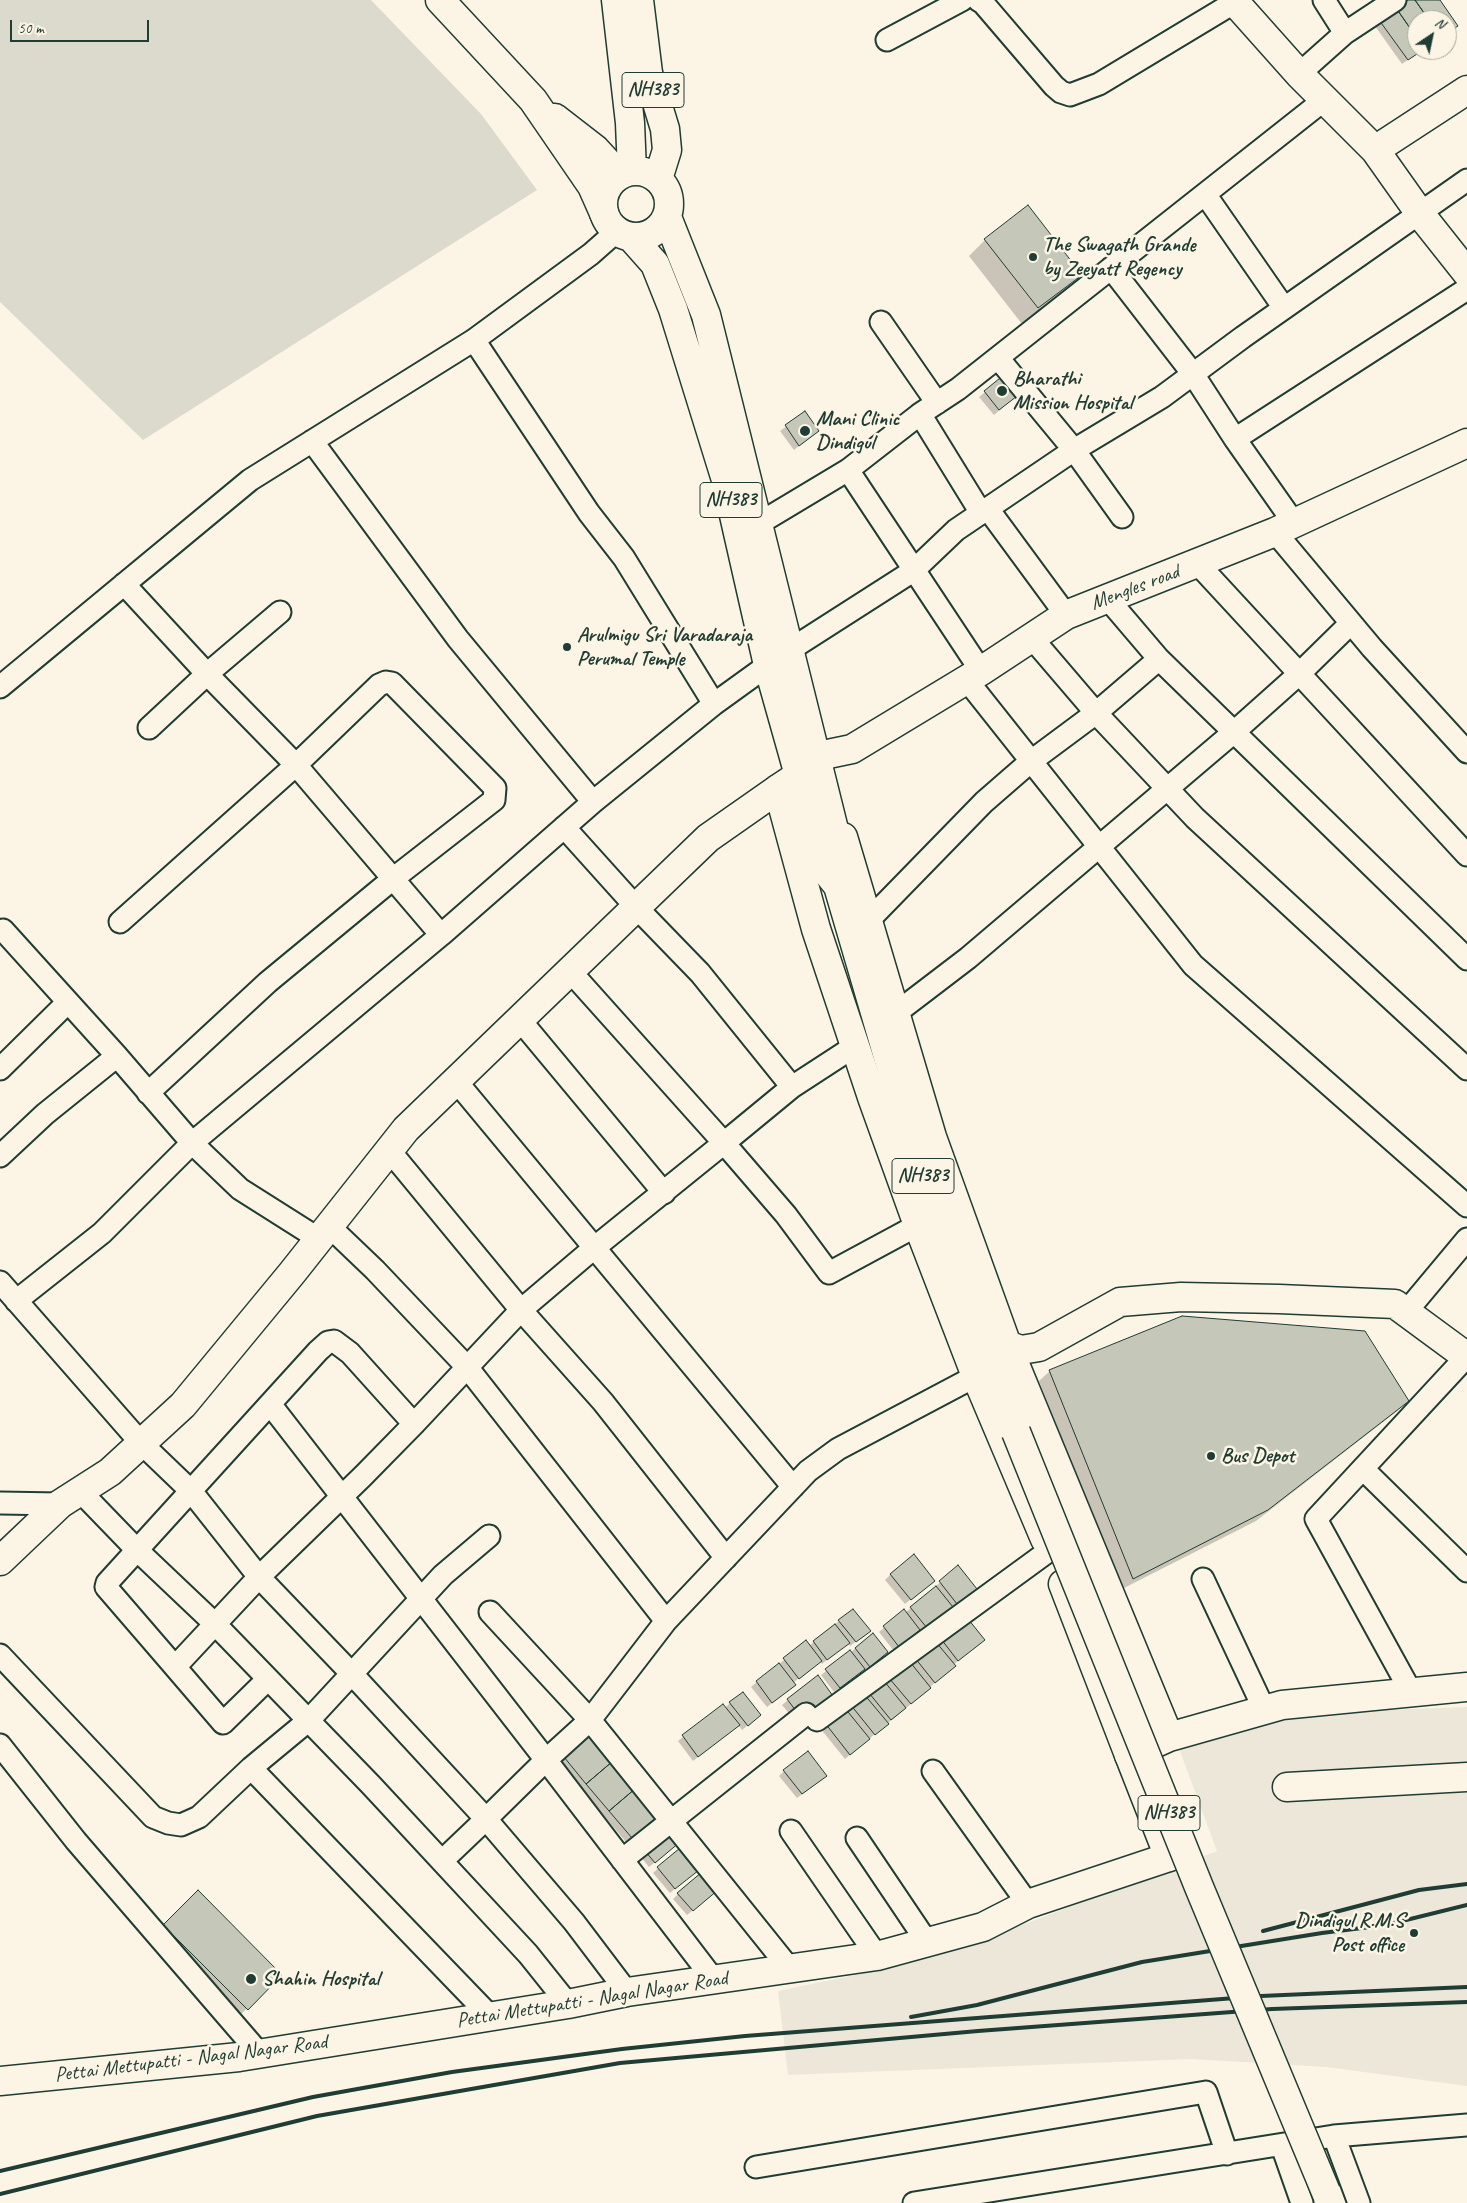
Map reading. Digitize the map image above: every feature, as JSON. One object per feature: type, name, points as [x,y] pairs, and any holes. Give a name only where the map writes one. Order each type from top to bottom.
[{"type":"main road","points":[[440,0],[533,100],[592,186],[617,227],[646,236],[659,229],[667,218]]},
{"type":"main road","name":"NH383","points":[[616,0],[630,123],[626,173]]},
{"type":"main road","name":"NH383","points":[[639,0],[648,74],[665,129],[667,150],[658,179],[667,190],[670,204],[667,218],[706,315],[758,524],[778,658]]},
{"type":"main road","points":[[1234,1],[1299,74],[1375,150],[1420,214],[1467,273]]},
{"type":"main road","points":[[1375,150],[1467,90]]},
{"type":"main road","points":[[533,100],[626,173]]},
{"type":"main road","points":[[617,227],[603,200],[609,184],[626,173],[646,172],[658,179]]},
{"type":"main road","name":"NH383","points":[[617,227],[656,264],[673,309],[778,658],[806,770]]},
{"type":"main road","name":"Mengles road","points":[[806,770],[852,749],[1066,615],[1198,564],[1284,528],[1467,443]]},
{"type":"main road","points":[[806,770],[818,862],[838,886],[858,918]]},
{"type":"main road","points":[[0,1561],[70,1498],[110,1472],[183,1405],[406,1129],[708,838],[806,770]]},
{"type":"main road","points":[[806,770],[832,799],[858,918],[896,1014],[932,1137],[1007,1345],[1169,1737]]},
{"type":"main road","points":[[806,770],[816,929],[918,1226],[976,1376],[1050,1550],[1129,1755],[1169,1737],[1282,1704],[1467,1687]]},
{"type":"main road","name":"NH383","points":[[858,918],[939,1231],[1016,1432],[1196,1878],[1320,2200]]},
{"type":"main road","points":[[1007,1345],[1021,1350],[1039,1347],[1120,1302],[1181,1297],[1279,1299],[1395,1304],[1467,1357]]},
{"type":"main road","points":[[1016,1472],[1053,1457]]},
{"type":"main road","name":"Pettai Mettupatti - Nagal Nagar Road","points":[[0,2081],[259,2054],[568,2004],[627,1992],[877,1956],[983,1927],[1028,1904],[1170,1857],[1129,1755]]},
{"type":"main road","points":[[1287,1787],[1467,1777]]},
{"type":"street","points":[[887,40],[962,0]]},
{"type":"street","points":[[978,0],[983,3],[1054,86],[1070,96],[1099,84],[1234,1]]},
{"type":"street","points":[[1324,0],[1345,33]]},
{"type":"street","points":[[1299,74],[1345,33],[1395,0]]},
{"type":"street","points":[[758,524],[848,470],[958,389],[1324,100]]},
{"type":"street","points":[[16,1301],[102,1233],[192,1143],[441,935],[593,802],[714,704],[778,658],[913,571],[956,530],[1074,450],[1162,397],[1284,308],[1467,180]]},
{"type":"street","points":[[1204,194],[1284,308]]},
{"type":"street","points":[[0,687],[250,480],[474,340],[591,254],[617,227]]},
{"type":"street","points":[[1111,268],[1193,374],[1235,439],[1284,528],[1351,623],[1467,752]]},
{"type":"street","points":[[1235,439],[1467,289]]},
{"type":"street","points":[[881,322],[984,511],[1066,615]]},
{"type":"street","points":[[474,340],[589,513],[624,558],[714,704]]},
{"type":"street","points":[[998,358],[1074,450],[1122,517]]},
{"type":"street","points":[[312,441],[458,639],[593,802]]},
{"type":"street","points":[[848,470],[913,571],[973,675],[1030,762],[1193,965],[1467,1206]]},
{"type":"street","points":[[1198,564],[1467,855]]},
{"type":"street","points":[[124,584],[207,674],[296,765],[441,935]]},
{"type":"street","points":[[1107,598],[1159,659],[1467,959]]},
{"type":"street","points":[[149,728],[207,674],[280,612]]},
{"type":"street","points":[[896,1014],[968,958],[1234,732],[1299,674],[1351,623]]},
{"type":"street","points":[[1030,637],[1096,713],[1195,818],[1467,1069]]},
{"type":"street","points":[[858,918],[1030,762],[1096,713],[1159,659]]},
{"type":"street","points":[[120,922],[296,765],[379,685],[386,682],[392,683],[495,788],[494,800],[394,878],[268,982],[148,1093]]},
{"type":"street","points":[[564,827],[636,908],[700,972],[792,1087]]},
{"type":"street","points":[[3,930],[117,1056],[192,1143],[240,1189],[324,1232],[375,1270],[468,1367],[551,1476],[666,1621]]},
{"type":"street","points":[[570,971],[786,1215],[829,1273],[918,1226]]},
{"type":"street","points":[[0,1069],[68,1002]]},
{"type":"street","points":[[520,1020],[664,1193]]},
{"type":"street","points":[[175,1668],[259,1577],[363,1476],[521,1310],[792,1087],[855,1046]]},
{"type":"street","points":[[0,1156],[45,1114],[117,1056]]},
{"type":"street","points":[[456,1081],[793,1487]]},
{"type":"street","points":[[389,1150],[521,1310],[603,1402],[726,1558]]},
{"type":"street","points":[[1406,1312],[1467,1239]]},
{"type":"street","points":[[0,1282],[142,1443],[191,1491],[259,1577],[486,1819],[574,1922],[627,1992]]},
{"type":"street","points":[[268,1679],[223,1723],[106,1587],[107,1582],[328,1342],[334,1341],[350,1353],[414,1424]]},
{"type":"street","points":[[1411,1692],[1316,1519],[1467,1357]]},
{"type":"street","points":[[442,1861],[590,1720],[666,1621],[808,1471],[838,1449],[976,1376]]},
{"type":"street","points":[[270,1404],[714,1980]]},
{"type":"street","points":[[1363,1469],[1467,1571]]},
{"type":"street","points":[[0,1502],[70,1498],[137,1550],[215,1624],[442,1861],[528,1954],[568,2004]]},
{"type":"street","points":[[0,1655],[153,1817],[168,1823],[181,1824],[199,1817],[251,1768],[308,1720],[420,1598],[443,1575],[489,1536]]},
{"type":"street","points":[[622,1860],[671,1821],[811,1717],[1050,1550]]},
{"type":"street","points":[[1203,1579],[1264,1709]]},
{"type":"street","points":[[490,1612],[590,1720],[790,1968]]},
{"type":"street","points":[[0,1745],[76,1841],[259,2054]]},
{"type":"street","points":[[251,1768],[490,2016]]},
{"type":"street","points":[[932,1771],[1028,1904]]},
{"type":"street","points":[[791,1831],[877,1956]]},
{"type":"street","points":[[857,1838],[927,1942]]},
{"type":"street","points":[[756,2167],[1206,2092],[1227,2154]]},
{"type":"street","points":[[914,2203],[1282,2146],[1334,2136],[1467,2125]]},
{"type":"street","points":[[1334,2136],[1359,2203]]},
{"type":"street","points":[[1282,2146],[1320,2200]]},
{"type":"shaded area","points":[[0,0],[371,0],[481,114],[537,190],[143,440],[0,302]]},
{"type":"shaded area","points":[[1467,1707],[1467,2086],[1327,2067],[1191,2059],[788,2075],[778,1991],[870,1972],[972,1944],[1217,1851],[1178,1746],[1249,1715]]},
{"type":"building","points":[[1408,0],[1415,0],[1422,10],[1407,10],[1407,24],[1396,8]]},
{"type":"building","points":[[1415,0],[1440,0],[1447,10],[1422,10]]},
{"type":"building","points":[[1396,8],[1407,24],[1407,59],[1379,20]]},
{"type":"building","name":"The Swagath Grande by Zeeyatt Regency","points":[[1028,205],[1082,275],[1038,308],[984,239]]},
{"type":"building","points":[[1005,374],[1021,393],[999,410],[984,391]]},
{"type":"building","points":[[805,411],[819,431],[799,446],[785,425]]},
{"type":"building","name":"Bus Depot","points":[[1182,1316],[1365,1331],[1409,1401],[1268,1510],[1133,1579],[1049,1370]]},
{"type":"building","points":[[914,1554],[935,1581],[911,1600],[890,1574]]},
{"type":"building","points":[[958,1565],[977,1589],[957,1604],[939,1581]]},
{"type":"building","points":[[936,1586],[953,1607],[927,1628],[910,1607]]},
{"type":"building","points":[[853,1609],[871,1631],[856,1642],[838,1620]]},
{"type":"building","points":[[904,1609],[920,1630],[899,1647],[883,1626]]},
{"type":"building","points":[[964,1614],[985,1640],[958,1661],[938,1635]]},
{"type":"building","points":[[835,1624],[850,1643],[827,1660],[813,1641]]},
{"type":"building","points":[[873,1633],[888,1652],[870,1667],[855,1648]]},
{"type":"building","points":[[806,1640],[822,1661],[799,1679],[783,1658]]},
{"type":"building","points":[[935,1641],[956,1666],[935,1683],[915,1658]]},
{"type":"building","points":[[850,1650],[865,1669],[840,1688],[825,1669]]},
{"type":"building","points":[[910,1662],[931,1688],[911,1704],[889,1678]]},
{"type":"building","points":[[779,1663],[796,1685],[772,1703],[756,1681]]},
{"type":"building","points":[[818,1675],[833,1696],[802,1719],[787,1699]]},
{"type":"building","points":[[884,1681],[906,1708],[891,1720],[869,1693]]},
{"type":"building","points":[[743,1692],[761,1715],[748,1726],[729,1702]]},
{"type":"building","points":[[863,1693],[889,1724],[875,1735],[850,1704]]},
{"type":"building","points":[[723,1704],[740,1725],[698,1757],[682,1735]]},
{"type":"building","points":[[844,1707],[870,1739],[850,1755],[825,1723]]},
{"type":"building","points":[[591,1734],[613,1761],[586,1784],[564,1757]]},
{"type":"building","points":[[808,1751],[827,1776],[802,1794],[783,1770]]},
{"type":"building","points":[[613,1761],[636,1788],[609,1811],[586,1784]]},
{"type":"building","points":[[636,1788],[659,1815],[632,1838],[609,1811]]},
{"type":"building","points":[[660,1819],[680,1842],[655,1863],[636,1840]]},
{"type":"building","points":[[680,1848],[699,1870],[675,1889],[657,1867]]},
{"type":"building","points":[[702,1872],[718,1890],[693,1911],[677,1893]]},
{"type":"building","points":[[198,1890],[282,1975],[248,2010],[163,1925]]},
{"type":"railway","points":[[1263,1931],[1419,1890],[1467,1884]]},
{"type":"railway","points":[[911,2017],[977,2005],[1142,1962],[1322,1933],[1386,1925],[1467,1905]]},
{"type":"railway","points":[[0,2171],[313,2097],[452,2072],[622,2049],[745,2036],[1261,1996],[1467,1987]]},
{"type":"railway","points":[[0,2194],[317,2116],[620,2063],[978,2031],[1272,2009],[1467,2002]]},
{"type":"place","name":"The Swagath Grande by Zeeyatt Regency","points":[[1033,257]]},
{"type":"place","name":"Bharathi Mission Hospital","points":[[1002,391]]},
{"type":"place","name":"Mani Clinic Dindigul","points":[[805,431]]},
{"type":"place","name":"Arulmigu Sri Varadaraja Perumal Temple","points":[[567,647]]},
{"type":"place","name":"Bus Depot","points":[[1211,1456]]},
{"type":"place","name":"Dindigul R.M.S Post office","points":[[1414,1933]]},
{"type":"place","name":"Shahin Hospital","points":[[251,1979]]}]
